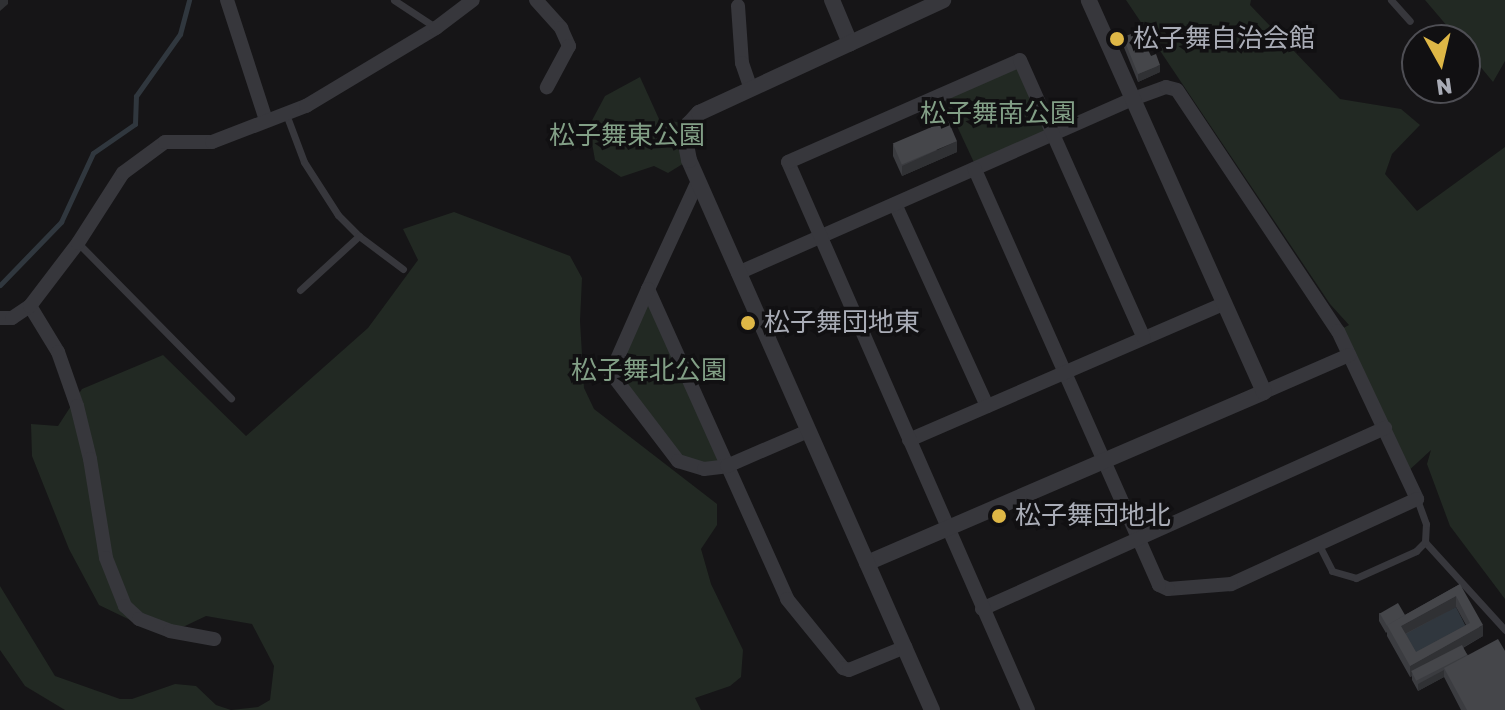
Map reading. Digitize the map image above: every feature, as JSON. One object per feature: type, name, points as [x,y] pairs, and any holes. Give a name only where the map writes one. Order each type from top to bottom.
[{"type":"street","points":[[228,0],[266,120]]},
{"type":"street","points":[[0,318],[12,318],[30,306],[78,243],[123,173],[165,142],[212,142],[286,114],[358,77],[436,28],[473,0]]},
{"type":"street","points":[[536,0],[561,28],[569,46],[547,87]]},
{"type":"street","points":[[832,0],[850,43]]},
{"type":"street","points":[[932,710],[738,273],[687,150],[689,124],[699,113],[850,43],[919,5],[943,0]]},
{"type":"street","points":[[1089,0],[1264,392]]},
{"type":"street","points":[[738,6],[742,63],[751,89]]},
{"type":"street","points":[[1028,710],[788,162],[1020,60],[1144,338]]},
{"type":"street","points":[[738,273],[1133,99],[1166,87],[1177,90],[1338,331],[1417,499],[1231,584],[1168,589],[1159,585],[975,169]]},
{"type":"street","points":[[698,181],[611,373],[678,461],[704,469],[727,466],[808,431]]},
{"type":"street","points":[[895,204],[987,406]]},
{"type":"street","points":[[648,289],[787,599],[843,668],[849,670],[905,647]]},
{"type":"street","points":[[909,440],[1223,304]]},
{"type":"street","points":[[30,306],[58,352],[77,406],[106,558],[125,606],[139,619],[170,631],[214,639]]},
{"type":"street","points":[[867,563],[1349,355]]},
{"type":"street","points":[[982,609],[1385,428]]},
{"type":"lane","points":[[394,0],[436,28]]},
{"type":"lane","points":[[1391,0],[1410,21]]},
{"type":"lane","points":[[286,114],[304,162],[338,215],[359,236],[403,269]]},
{"type":"lane","points":[[300,290],[359,236]]},
{"type":"lane","points":[[78,243],[231,398]]},
{"type":"lane","points":[[1318,544],[1332,571],[1356,578],[1416,551],[1425,542],[1426,524],[1417,499]]},
{"type":"lane","points":[[1425,542],[1505,630]]},
{"type":"green space","points":[[1126,0],[1251,0],[1250,5],[1340,99],[1401,109],[1420,125],[1392,154],[1385,174],[1417,211],[1505,147],[1505,599],[1450,526],[1427,464],[1431,450],[1405,474],[1338,331],[1349,325],[1330,304]]},
{"type":"green space","points":[[1425,0],[1505,0],[1505,61],[1493,82],[1481,67],[1481,24],[1445,24]]},
{"type":"green space","name":"松子舞南公園","points":[[1020,60],[1055,134],[978,170],[943,96]]},
{"type":"green space","name":"松子舞東公園","points":[[640,77],[659,119],[689,124],[689,160],[668,173],[654,166],[621,177],[595,160],[589,126],[605,96]]},
{"type":"green space","points":[[454,212],[570,256],[582,278],[580,321],[584,388],[594,409],[717,504],[717,525],[701,549],[711,584],[743,650],[741,677],[730,686],[695,698],[701,710],[231,710],[258,707],[270,700],[274,666],[252,624],[206,616],[185,626],[155,632],[99,605],[69,549],[32,456],[31,424],[58,426],[82,389],[163,355],[246,436],[368,328],[418,260],[403,229]]},
{"type":"green space","name":"松子舞北公園","points":[[648,289],[727,466],[678,461],[611,373]]},
{"type":"green space","points":[[0,586],[55,676],[120,699],[132,699],[175,684],[196,686],[216,705],[231,710],[65,710],[25,686],[0,650]]},
{"type":"shaded area","points":[[1456,607],[1470,634],[1414,662],[1401,635]]},
{"type":"building","points":[[1139,31],[1151,56],[1156,54],[1160,65],[1138,74],[1123,37]]},
{"type":"building","points":[[948,120],[957,141],[902,165],[893,143]]},
{"type":"building","points":[[1460,584],[1483,625],[1410,666],[1387,625]],"holes":[[[1456,596],[1470,623],[1416,652],[1401,626]]]},
{"type":"building","points":[[1398,603],[1405,615],[1387,626],[1380,614]]},
{"type":"building","points":[[1498,639],[1505,651],[1505,710],[1467,710],[1444,668]]},
{"type":"building","points":[[1462,645],[1467,655],[1416,681],[1411,671]]},
{"type":"waterway","points":[[0,285],[61,222],[93,153],[135,124],[136,96],[180,34],[189,0]]},
{"type":"place","name":"松子舞自治会館","points":[[1117,39]]},
{"type":"place","name":"松子舞団地東","points":[[748,323]]},
{"type":"place","name":"松子舞団地北","points":[[999,516]]}]
